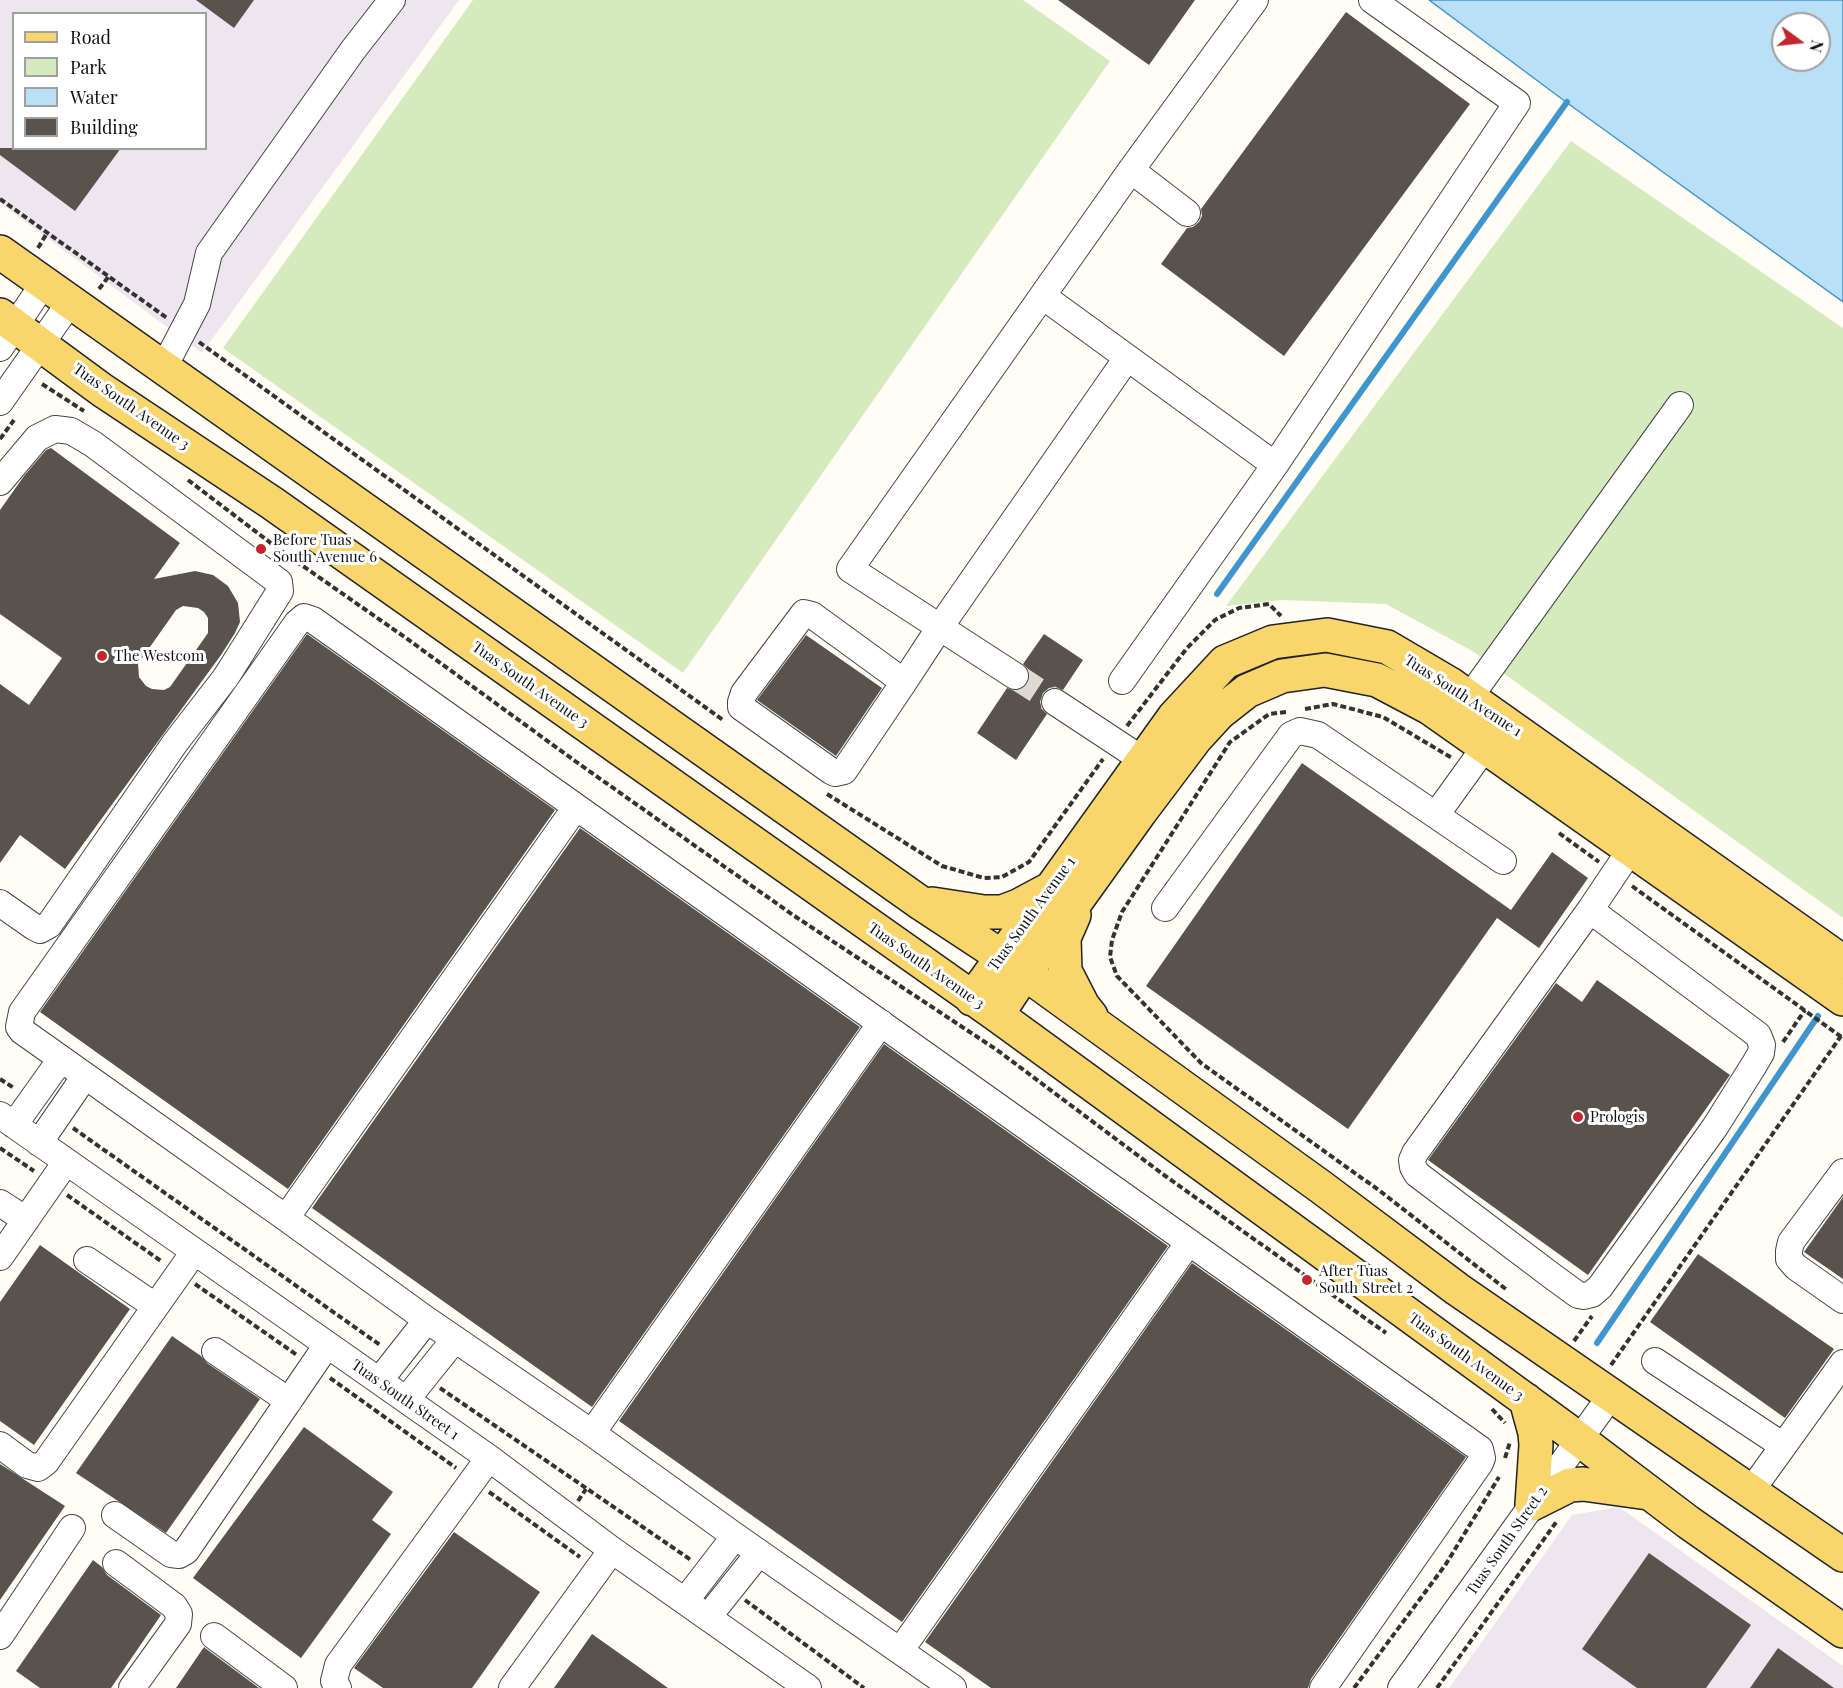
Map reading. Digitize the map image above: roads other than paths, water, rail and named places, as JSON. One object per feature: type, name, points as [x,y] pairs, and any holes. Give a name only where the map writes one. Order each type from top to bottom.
[{"type":"main road","points":[[0,252],[44,283],[85,295],[164,367],[919,901],[1013,965],[1321,1187],[1457,1289],[1596,1386],[1612,1377],[1751,1491],[1843,1555]]},
{"type":"main road","name":"Tuas South Avenue 3","points":[[14,333],[282,510],[985,1007],[1843,1631]]},
{"type":"main road","name":"Tuas South Avenue 1","points":[[985,1007],[1013,965],[1050,888],[1174,717],[1225,662],[1273,642],[1327,635],[1387,647],[1469,698],[1843,962]]},
{"type":"main road","name":"Tuas South Avenue 1","points":[[1013,965],[1084,891],[1196,738],[1219,712],[1247,691],[1282,676],[1325,670],[1377,680],[1430,708],[1843,999]]},
{"type":"main road","points":[[919,901],[984,912],[1002,912],[1050,888]]},
{"type":"main road","points":[[1084,891],[1064,938],[1065,970],[1083,1006],[1105,1032]]},
{"type":"main road","points":[[1526,1400],[1536,1445],[1545,1512]]},
{"type":"main road","points":[[1545,1512],[1570,1485],[1583,1484],[1651,1493]]},
{"type":"street","points":[[164,367],[197,304],[209,253],[352,50],[392,0]]},
{"type":"street","points":[[1015,676],[850,569],[1044,297],[1131,170],[1255,0]]},
{"type":"street","points":[[1122,681],[1275,465],[1517,103],[1372,0]]},
{"type":"street","points":[[1131,170],[1187,213]]},
{"type":"street","points":[[0,402],[14,333],[44,283]]},
{"type":"street","points":[[14,333],[85,295]]},
{"type":"street","points":[[1044,297],[1275,465]]},
{"type":"street","points":[[904,682],[812,615],[804,613],[744,693],[741,707],[831,771],[840,773],[844,771],[904,682],[940,627],[1127,358]]},
{"type":"street","points":[[1469,698],[1680,405]]},
{"type":"street","points":[[0,482],[37,438],[55,429],[72,431],[93,444],[279,582],[280,591],[226,677],[175,743],[49,925],[40,930],[0,903]]},
{"type":"street","points":[[953,1688],[592,1433],[426,1320],[19,1027],[22,1012],[290,633],[304,617],[313,620],[1477,1446],[1482,1453],[1480,1463],[1323,1688]]},
{"type":"street","points":[[1055,702],[1143,760]]},
{"type":"street","points":[[1165,908],[1291,735],[1300,731],[1318,735],[1503,861]]},
{"type":"street","points":[[1436,815],[1485,747]]},
{"type":"street","points":[[286,1218],[576,807]]},
{"type":"street","points":[[1590,910],[1758,1035],[1762,1045],[1761,1053],[1715,1127],[1600,1287],[1592,1294],[1578,1295],[1417,1174],[1413,1167],[1415,1153],[1590,910],[1631,849]]},
{"type":"street","points":[[592,1433],[881,1023]]},
{"type":"street","points":[[7,1120],[61,1059]]},
{"type":"street","points":[[39,1143],[85,1076]]},
{"type":"street","name":"Tuas South Street 1","points":[[7,1120],[489,1458],[605,1559],[685,1601],[808,1688]]},
{"type":"street","points":[[0,1257],[66,1162]]},
{"type":"street","points":[[1843,1172],[1791,1242],[1789,1259],[1796,1268],[1843,1300]]},
{"type":"street","points":[[0,1203],[26,1220]]},
{"type":"street","points":[[900,1651],[1189,1242]]},
{"type":"street","points":[[0,1445],[27,1465],[38,1468],[46,1462],[194,1252]]},
{"type":"street","points":[[87,1260],[155,1306]]},
{"type":"street","points":[[379,1381],[426,1320]]},
{"type":"street","points":[[406,1400],[455,1339]]},
{"type":"street","points":[[115,1515],[171,1554],[179,1555],[186,1551],[327,1345]]},
{"type":"street","points":[[215,1352],[289,1401]]},
{"type":"street","points":[[1655,1361],[1782,1445]]},
{"type":"street","points":[[1751,1491],[1843,1363]]},
{"type":"street","name":"Tuas South Street 2","points":[[1401,1688],[1545,1512],[1612,1377]]},
{"type":"street","points":[[338,1688],[334,1681],[338,1665],[489,1458]]},
{"type":"street","points":[[0,1636],[72,1528]]},
{"type":"street","points":[[685,1601],[735,1536]]},
{"type":"street","points":[[708,1617],[759,1553]]},
{"type":"street","points":[[512,1688],[605,1559]]},
{"type":"street","points":[[116,1563],[174,1606],[179,1614],[178,1624],[132,1688]]},
{"type":"street","points":[[214,1636],[284,1688]]},
{"type":"water","points":[[1429,0],[1843,0],[1843,302],[1570,105]]},
{"type":"waterway","points":[[1217,594],[1567,102]]},
{"type":"waterway","points":[[1597,1343],[1818,1016]]},
{"type":"tunnel","points":[[1015,676],[1055,702]]},
{"type":"place","name":"Before Tuas South Avenue 6","points":[[261,549]]},
{"type":"place","name":"The Westcom","points":[[102,656]]},
{"type":"place","name":"Prologis","points":[[1578,1117]]},
{"type":"place","name":"After Tuas South Street 2","points":[[1307,1280]]}]
